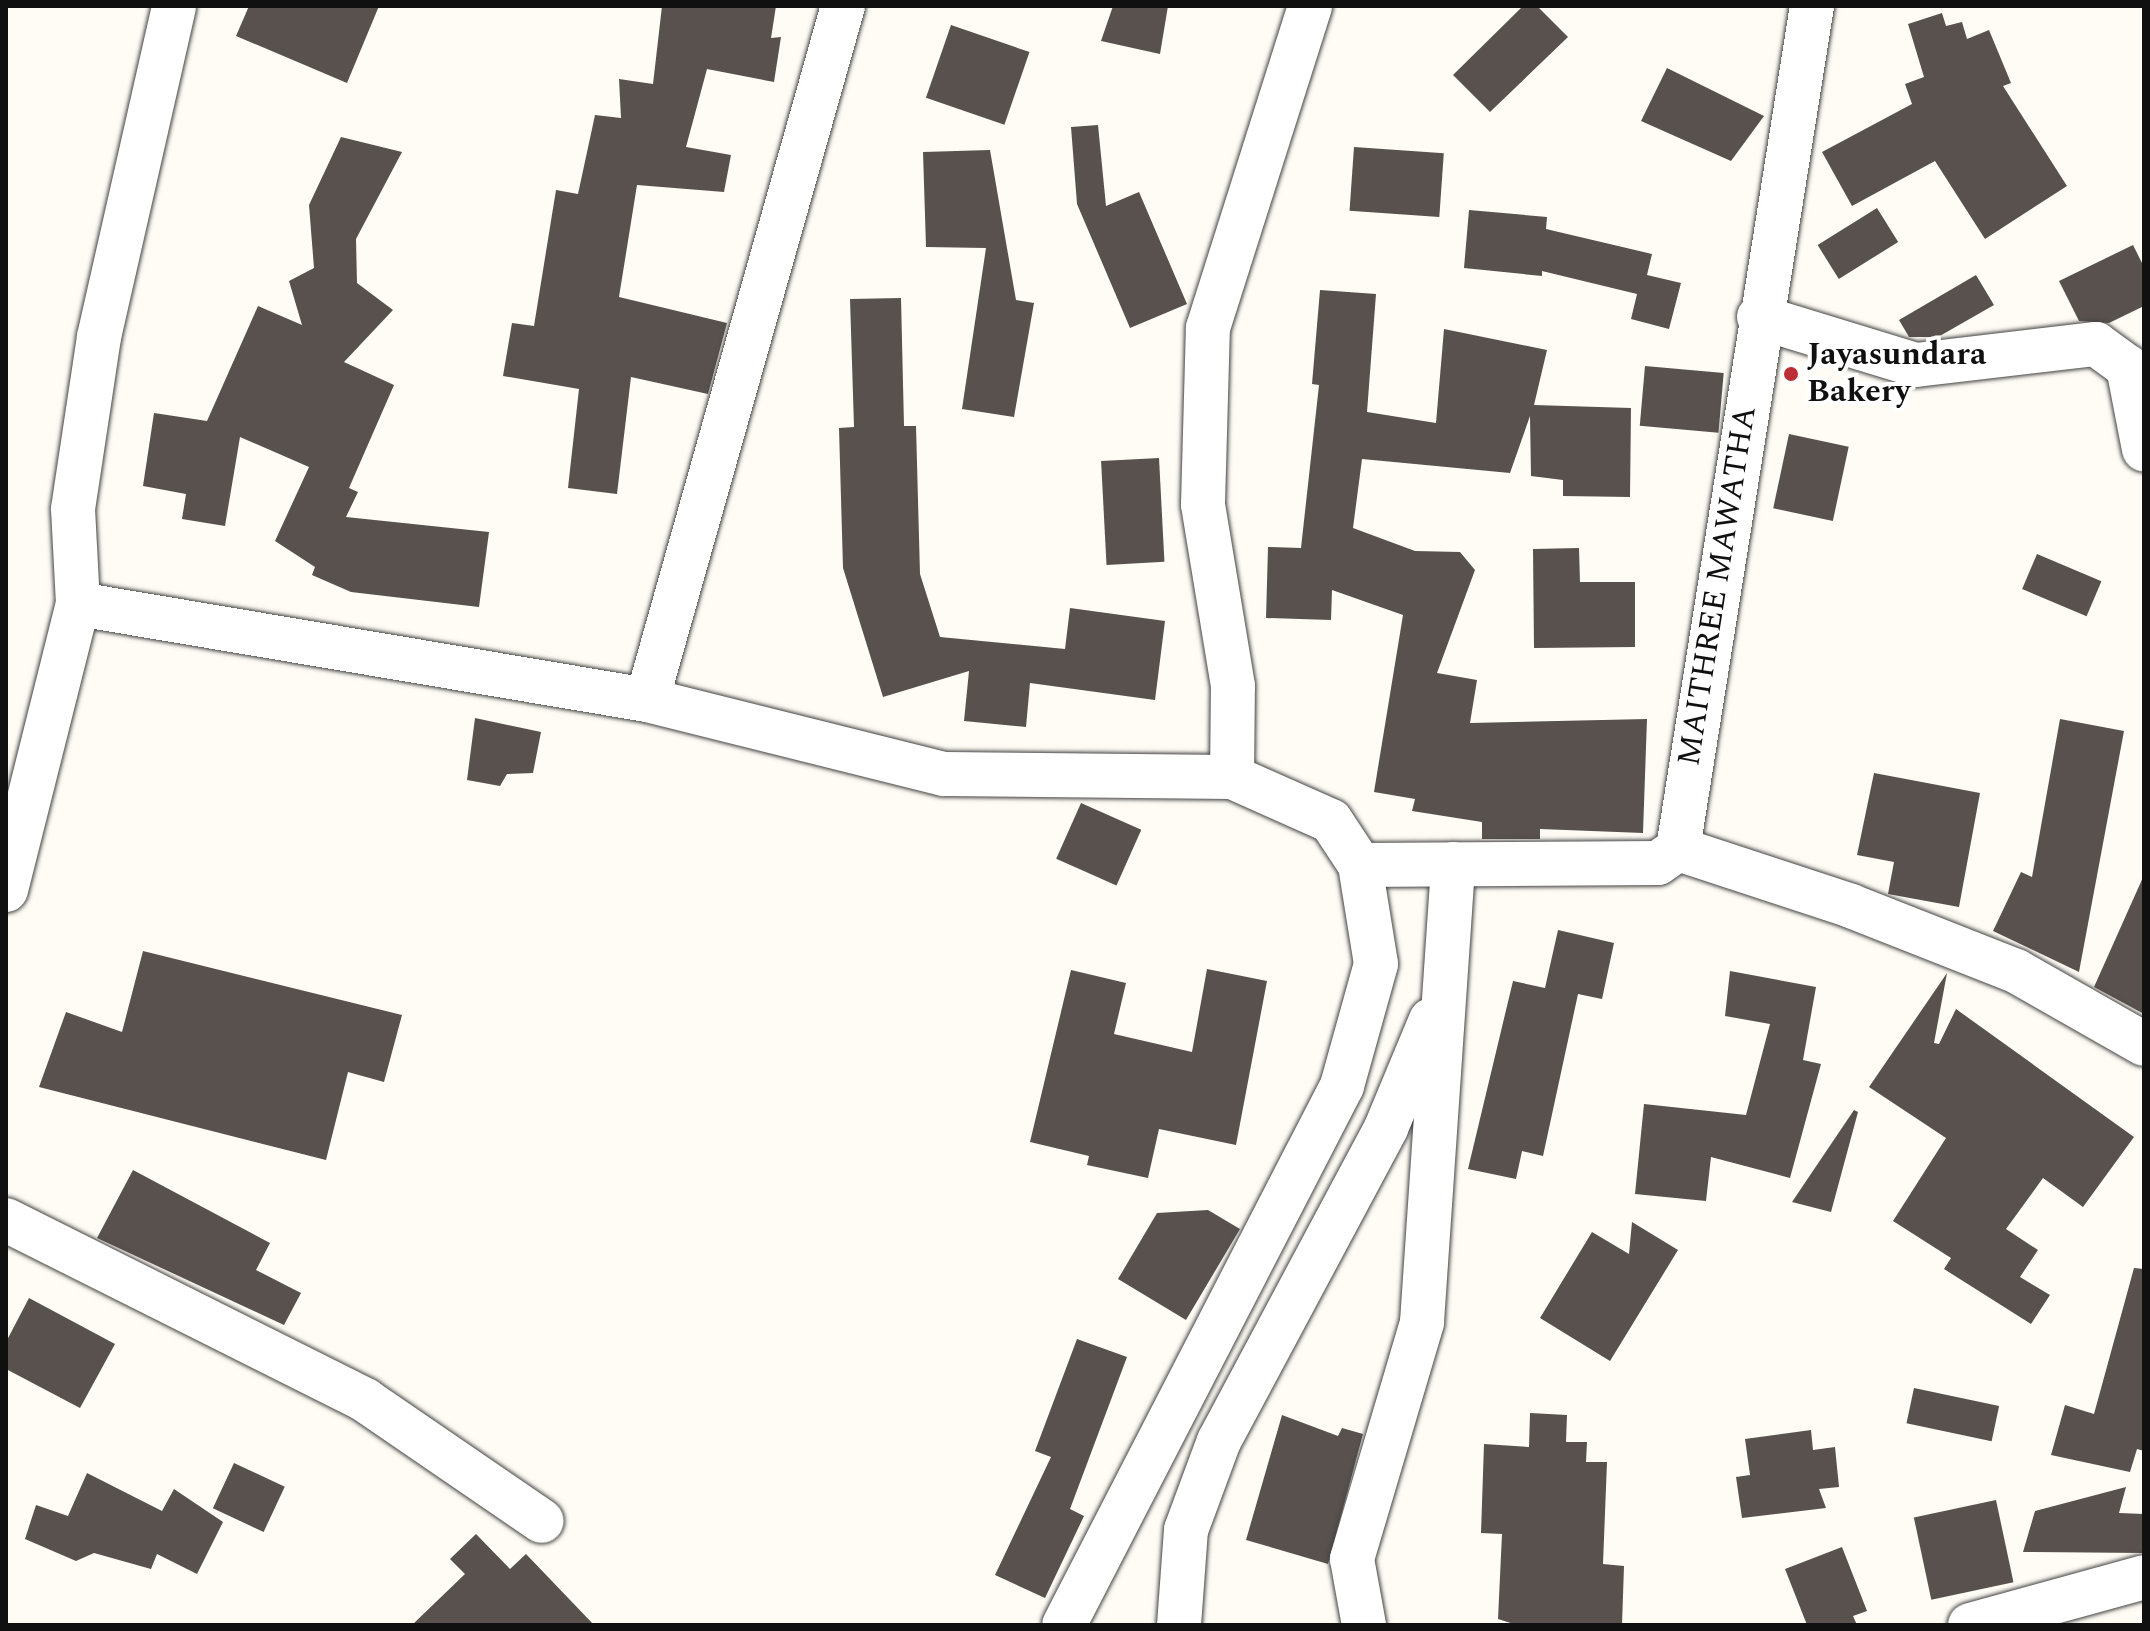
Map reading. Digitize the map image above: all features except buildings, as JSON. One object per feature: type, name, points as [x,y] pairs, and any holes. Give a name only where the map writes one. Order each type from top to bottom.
[{"type":"street","points":[[6,890],[78,604],[73,509],[99,337],[174,6]]},
{"type":"street","points":[[647,700],[843,6]]},
{"type":"street","points":[[1232,777],[1233,686],[1203,504],[1208,328],[1310,6]]},
{"type":"street","name":"MAITHREE MAWATHA","points":[[1678,849],[1759,317],[1812,6]]},
{"type":"street","points":[[1759,317],[1916,365],[2096,344],[2128,367],[2144,449]]},
{"type":"street","points":[[78,604],[647,700],[944,774],[1232,777],[1331,821],[1360,865],[1376,964],[1342,1086],[1064,1625]]},
{"type":"street","points":[[1360,865],[1658,863],[1678,849],[1851,906],[2016,971],[2144,1044]]},
{"type":"street","points":[[1364,1625],[1352,1559],[1422,1322],[1453,864]]},
{"type":"street","points":[[1179,1625],[1186,1530],[1219,1441],[1386,1128],[1446,985]]},
{"type":"street","points":[[6,1220],[365,1400],[542,1521]]},
{"type":"street","points":[[1970,1625],[2144,1577]]},
{"type":"place","name":"Jayasundara Bakery","points":[[1791,374]]}]
